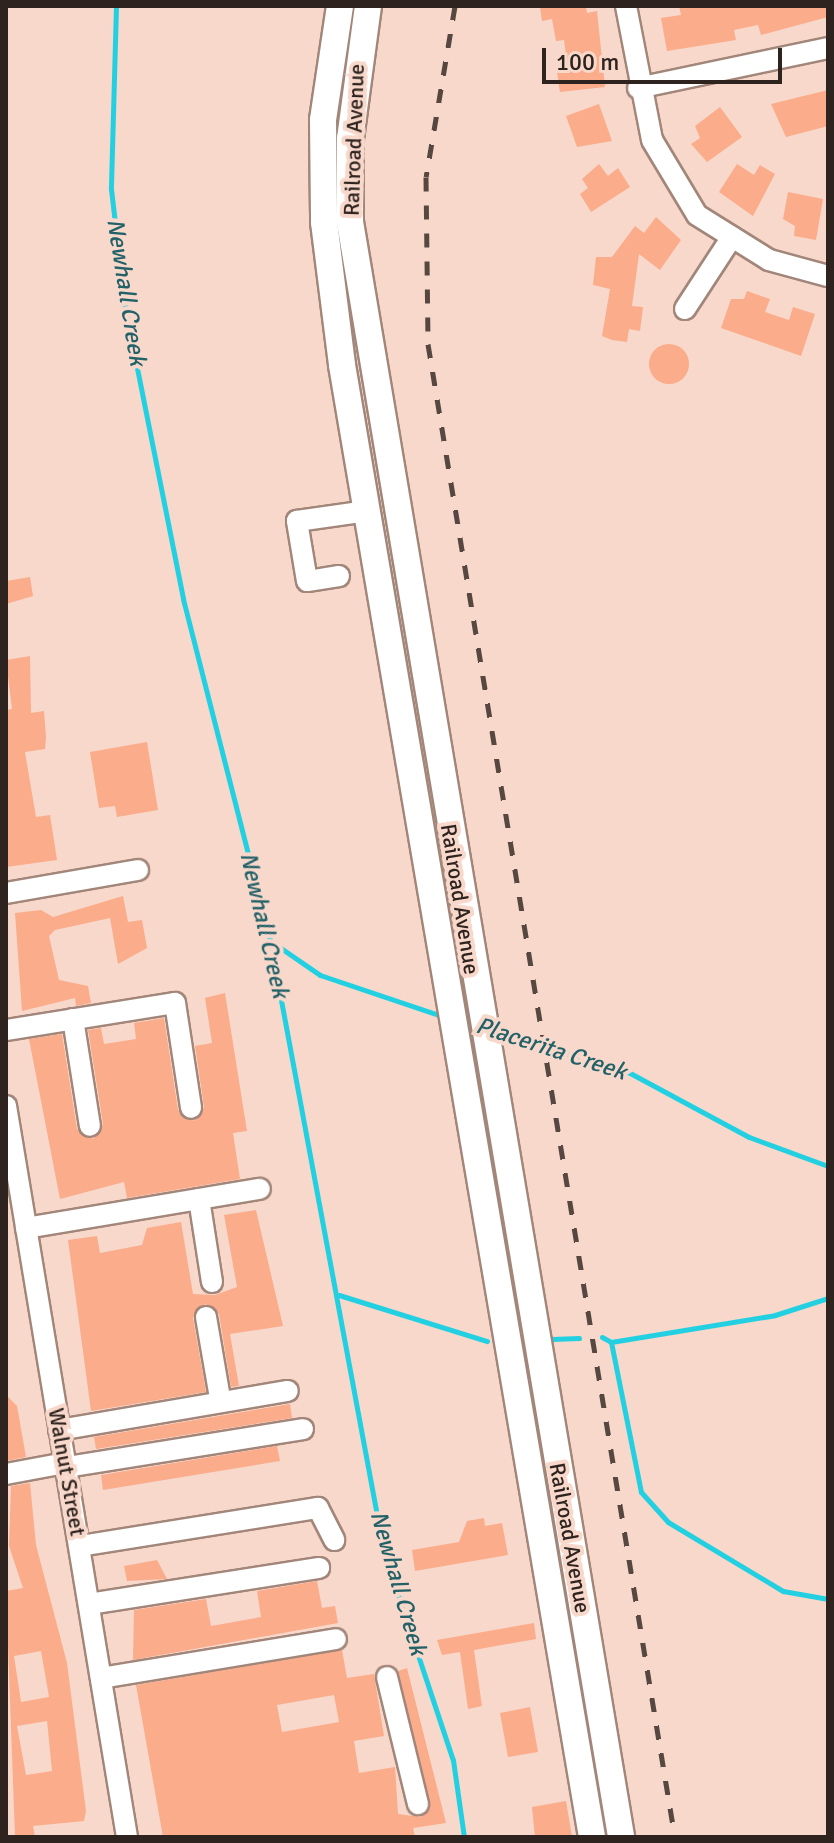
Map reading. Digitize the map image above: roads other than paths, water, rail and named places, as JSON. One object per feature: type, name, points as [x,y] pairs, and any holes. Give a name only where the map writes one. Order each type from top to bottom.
[{"type":"main road","name":"Railroad Avenue","points":[[340,6],[323,120],[324,222],[367,511],[592,1837]]},
{"type":"main road","name":"Railroad Avenue","points":[[368,6],[350,139],[350,222],[489,1073],[621,1837]]},
{"type":"main road","points":[[549,1588],[564,1600],[583,1689],[596,1698]]},
{"type":"street","points":[[626,6],[638,88],[672,181],[697,215],[769,260],[828,276]]},
{"type":"street","points":[[638,88],[828,48]]},
{"type":"street","points":[[685,309],[732,237]]},
{"type":"street","points":[[339,576],[307,581],[297,521],[367,511]]},
{"type":"street","points":[[6,893],[138,870]]},
{"type":"street","points":[[6,1030],[175,1003],[191,1108]]},
{"type":"street","points":[[73,1019],[90,1126]]},
{"type":"street","name":"Walnut Street","points":[[6,1106],[127,1837]]},
{"type":"street","points":[[26,1228],[260,1189]]},
{"type":"street","points":[[199,1199],[212,1282]]},
{"type":"street","points":[[206,1317],[219,1392]]},
{"type":"street","points":[[59,1430],[288,1391]]},
{"type":"street","points":[[6,1474],[303,1429]]},
{"type":"street","points":[[80,1546],[318,1508],[334,1540]]},
{"type":"street","points":[[89,1604],[319,1568]]},
{"type":"street","points":[[101,1678],[336,1639]]},
{"type":"street","points":[[387,1677],[418,1804]]},
{"type":"waterway","name":"Newhall Creek","points":[[116,6],[111,189],[125,308],[183,599],[270,941],[384,1553],[453,1760],[464,1837]]},
{"type":"waterway","name":"Placerita Creek","points":[[272,942],[320,975],[445,1017]]},
{"type":"waterway","name":"Placerita Creek","points":[[496,1032],[630,1073],[749,1137],[828,1166]]},
{"type":"waterway","points":[[339,1295],[487,1341]]},
{"type":"waterway","points":[[611,1342],[775,1315],[828,1298]]},
{"type":"waterway","points":[[602,1337],[611,1342],[641,1492],[668,1522],[783,1591],[828,1599]]},
{"type":"waterway","points":[[552,1339],[579,1338]]},
{"type":"railway","points":[[455,6],[426,177],[428,344],[675,1837]]}]
